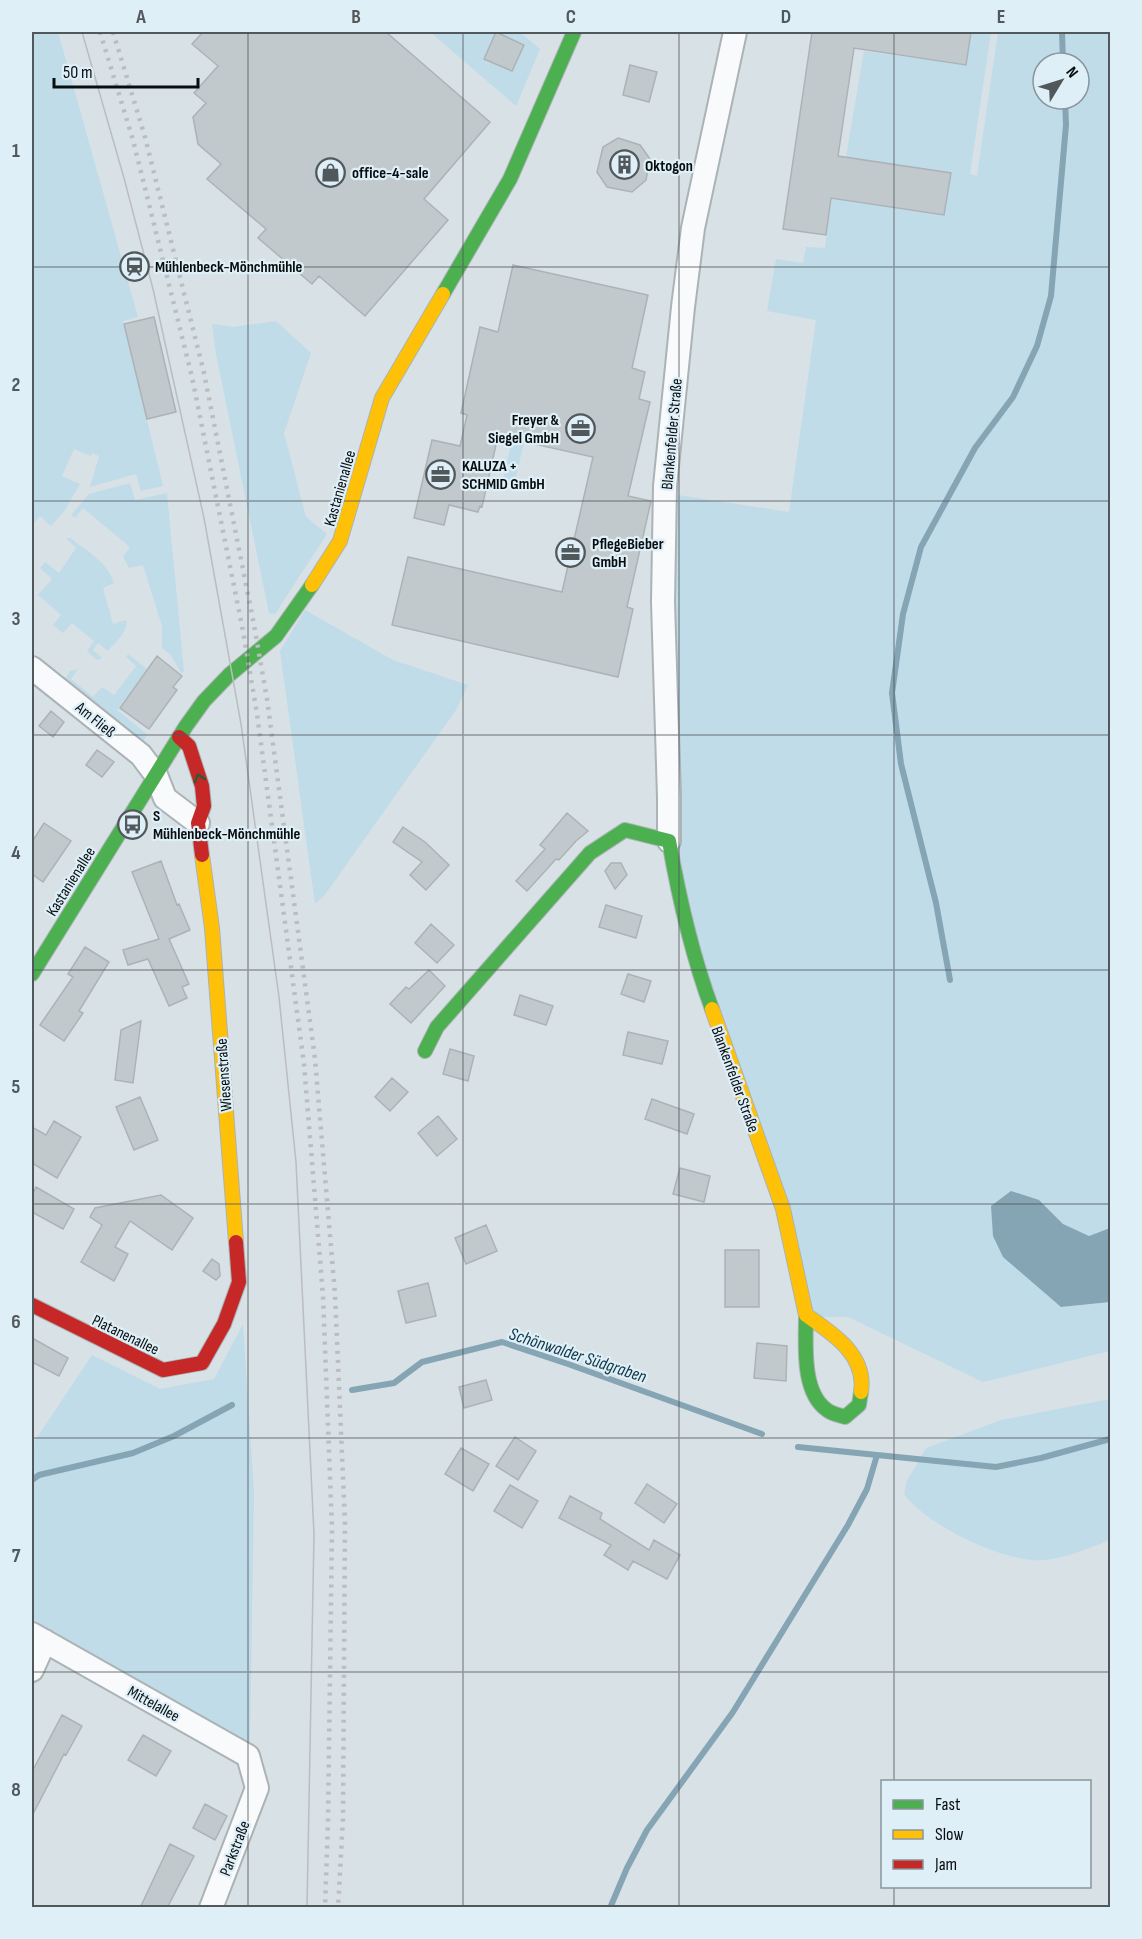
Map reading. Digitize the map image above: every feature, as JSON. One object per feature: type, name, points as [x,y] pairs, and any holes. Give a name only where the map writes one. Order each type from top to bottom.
[{"type":"street","name":"Kastanienallee","points":[[32,974],[179,737],[204,701],[221,683],[276,636],[304,598],[340,541],[382,398],[510,179],[574,32]]},
{"type":"street","name":"Blankenfelder Straße","points":[[735,32],[693,228],[665,486],[663,602],[669,842],[677,888],[700,977],[783,1209],[806,1316],[806,1361],[811,1390],[826,1410],[845,1417],[859,1406],[862,1379],[849,1348],[828,1330],[806,1316]]},
{"type":"street","name":"Am Fließ","points":[[32,668],[141,755],[156,775]]},
{"type":"street","name":"Wiesenstraße","points":[[179,737],[189,746],[202,786],[204,806],[198,823],[212,928],[239,1282],[224,1324]]},
{"type":"street","points":[[156,775],[165,798],[198,823]]},
{"type":"street","points":[[425,1051],[437,1027],[590,853],[625,830],[669,842]]},
{"type":"street","name":"Platanenallee","points":[[32,1305],[163,1370],[202,1363],[224,1324]]},
{"type":"street","points":[[32,1670],[38,1638]]},
{"type":"street","name":"Mittelallee","points":[[38,1638],[248,1756],[257,1788]]},
{"type":"street","name":"Parkstraße","points":[[211,1908],[257,1788]]},
{"type":"shaded area","points":[[32,32],[58,32],[138,317],[123,321],[163,486],[141,491],[136,474],[90,487],[99,456],[92,453],[91,456],[74,449],[62,476],[80,484],[65,510],[51,526],[40,516],[32,526]]},
{"type":"shaded area","points":[[430,32],[520,32],[540,49],[516,106]]},
{"type":"shaded area","points":[[971,32],[991,32],[970,174],[977,176],[998,32],[1110,32],[1110,1228],[1089,1236],[1063,1224],[1039,1200],[1061,1307],[1110,1302],[1110,1351],[983,1382],[848,1317],[808,1317],[680,887],[665,493],[789,512],[816,320],[767,311],[776,259],[803,263],[806,247],[825,248],[831,198],[944,214],[951,173],[846,157],[864,51],[965,65]]},
{"type":"shaded area","points":[[276,321],[311,353],[284,433],[306,517],[327,534],[275,614],[269,613],[216,354],[212,324],[234,327]]},
{"type":"shaded area","points":[[513,436],[525,438],[515,481],[503,479]]},
{"type":"shaded area","points":[[130,483],[135,500],[167,493],[184,672],[181,673],[171,655],[162,648],[162,626],[143,565],[129,568],[123,557],[130,547],[83,508],[75,518],[71,515],[89,494]]},
{"type":"shaded area","points":[[66,538],[70,538],[90,552],[106,568],[114,583],[103,588],[113,624],[126,620],[123,633],[108,651],[98,643],[93,650],[102,658],[97,660],[87,651],[94,641],[72,623],[63,633],[53,625],[61,615],[38,595],[52,579],[40,568],[45,562],[59,573],[76,548]]},
{"type":"shaded area","points":[[305,610],[393,660],[468,685],[456,710],[324,896],[315,904],[280,651]]},
{"type":"shaded area","points":[[128,654],[147,669],[117,710],[148,735],[142,742],[65,684],[70,671],[78,669],[71,679],[93,697],[102,687],[114,695],[136,666],[126,657]]},
{"type":"shaded area","points":[[1011,1191],[1039,1200],[1063,1224],[1089,1236],[1110,1228],[1110,1302],[1061,1307],[1003,1257],[993,1236],[991,1206]]},
{"type":"shaded area","points":[[243,1324],[254,1493],[250,1744],[32,1619],[32,1445],[92,1355],[160,1389],[214,1379]]},
{"type":"shaded area","points":[[1110,1399],[1110,1540],[1053,1559],[1028,1560],[1009,1556],[948,1530],[915,1506],[904,1494],[907,1481],[926,1448],[1001,1420]]},
{"type":"building","name":"office-4-sale","points":[[203,32],[386,32],[490,122],[424,199],[448,220],[365,316],[319,276],[312,284],[258,238],[266,229],[207,179],[221,164],[198,144],[193,117],[206,103],[194,93],[218,66],[192,44]]},
{"type":"building","points":[[496,32],[524,45],[512,71],[484,59]]},
{"type":"building","points":[[812,32],[971,32],[966,65],[854,48],[838,156],[951,173],[944,215],[831,198],[826,235],[783,229]]},
{"type":"building","points":[[630,65],[657,72],[649,102],[623,95]]},
{"type":"building","name":"Oktogon","points":[[618,138],[640,145],[650,159],[646,180],[632,192],[607,187],[597,172],[603,147]]},
{"type":"building","points":[[513,265],[648,295],[632,368],[645,372],[639,399],[650,402],[628,496],[651,501],[627,607],[633,609],[618,677],[392,625],[408,557],[562,592],[593,457],[498,436],[482,507],[480,506],[478,512],[449,505],[444,525],[414,518],[432,440],[460,446],[467,415],[461,413],[480,327],[498,332]]},
{"type":"building","points":[[154,317],[176,412],[147,419],[124,324]]},
{"type":"building","points":[[157,656],[182,676],[173,687],[177,690],[149,729],[120,708]]},
{"type":"building","points":[[51,711],[64,722],[53,737],[39,726]]},
{"type":"building","points":[[97,750],[114,762],[102,777],[86,765]]},
{"type":"building","points":[[567,813],[588,831],[559,860],[556,859],[527,891],[516,881],[545,849],[540,845]]},
{"type":"building","points":[[44,823],[71,841],[43,882],[32,874],[32,842]]},
{"type":"building","points":[[403,827],[425,842],[449,865],[426,890],[410,875],[422,862],[393,842]]},
{"type":"building","points":[[161,861],[177,905],[179,904],[190,930],[169,939],[189,984],[182,987],[187,998],[169,1006],[148,959],[128,965],[123,950],[159,939],[132,872]]},
{"type":"building","points":[[611,863],[621,863],[627,875],[615,889],[605,871]]},
{"type":"building","points":[[606,905],[642,916],[636,938],[599,927]]},
{"type":"building","points":[[431,924],[454,945],[437,963],[415,943]]},
{"type":"building","points":[[85,947],[109,962],[79,1011],[83,1013],[64,1041],[40,1025],[73,977],[68,974]]},
{"type":"building","points":[[429,970],[445,986],[411,1023],[390,1004],[406,987],[409,989]]},
{"type":"building","points":[[628,974],[651,981],[644,1002],[621,994]]},
{"type":"building","points":[[520,995],[553,1006],[546,1025],[514,1015]]},
{"type":"building","points":[[141,1021],[133,1083],[115,1080],[121,1030]]},
{"type":"building","points":[[628,1032],[668,1041],[662,1064],[623,1055]]},
{"type":"building","points":[[450,1049],[474,1056],[468,1081],[443,1074]]},
{"type":"building","points":[[392,1078],[408,1092],[390,1111],[375,1097]]},
{"type":"building","points":[[140,1097],[158,1140],[134,1150],[116,1107]]},
{"type":"building","points":[[652,1099],[694,1114],[687,1134],[645,1119]]},
{"type":"building","points":[[438,1116],[457,1139],[437,1156],[418,1133]]},
{"type":"building","points":[[54,1121],[81,1137],[57,1178],[32,1163],[32,1127],[46,1135]]},
{"type":"building","points":[[680,1168],[710,1176],[704,1202],[673,1194]]},
{"type":"building","points":[[36,1187],[74,1209],[63,1229],[32,1212],[32,1196]]},
{"type":"building","points":[[161,1195],[193,1218],[172,1250],[130,1221],[115,1247],[128,1254],[114,1281],[81,1262],[102,1225],[90,1217],[95,1208]]},
{"type":"building","points":[[486,1225],[497,1251],[466,1264],[455,1238]]},
{"type":"building","points":[[725,1250],[759,1250],[759,1307],[725,1307]]},
{"type":"building","points":[[212,1259],[219,1264],[220,1276],[216,1280],[203,1271]]},
{"type":"building","points":[[428,1283],[436,1316],[406,1323],[398,1291]]},
{"type":"building","points":[[32,1338],[68,1358],[59,1376],[32,1362]]},
{"type":"building","points":[[757,1343],[787,1346],[786,1381],[754,1378]]},
{"type":"building","points":[[486,1380],[492,1400],[464,1408],[459,1387]]},
{"type":"building","points":[[515,1437],[536,1451],[518,1480],[496,1466]]},
{"type":"building","points":[[461,1448],[489,1464],[473,1491],[445,1474]]},
{"type":"building","points":[[647,1484],[677,1504],[664,1523],[635,1503]]},
{"type":"building","points":[[510,1485],[538,1501],[522,1528],[494,1511]]},
{"type":"building","points":[[570,1496],[602,1513],[600,1519],[649,1550],[654,1540],[680,1555],[667,1579],[633,1561],[628,1570],[604,1555],[611,1545],[559,1518]]},
{"type":"building","points":[[62,1715],[82,1726],[66,1755],[64,1754],[32,1816],[32,1772]]},
{"type":"building","points":[[143,1735],[171,1751],[156,1776],[128,1760]]},
{"type":"building","points":[[205,1804],[227,1816],[215,1840],[193,1828]]},
{"type":"building","points":[[170,1844],[194,1856],[167,1908],[140,1908]]},
{"type":"waterway","points":[[1062,32],[1063,51]]},
{"type":"waterway","points":[[950,980],[936,903],[901,764],[892,693],[903,614],[921,547],[975,448],[1013,397],[1037,346],[1051,296],[1065,111]]},
{"type":"waterway","name":"Schönwalder Südgraben","points":[[352,1390],[394,1383],[422,1362],[502,1342],[762,1434]]},
{"type":"waterway","name":"Schönwalder Südgraben","points":[[32,1480],[39,1475],[133,1453],[174,1436],[232,1405]]},
{"type":"waterway","name":"Schönwalder Südgraben","points":[[798,1447],[996,1467],[1041,1458],[1110,1439]]},
{"type":"waterway","points":[[610,1908],[647,1830],[733,1712],[848,1525],[867,1489],[877,1455]]},
{"type":"tram line","points":[[82,32],[153,289],[204,518],[241,724],[279,997],[296,1162],[314,1534],[307,1908]]},
{"type":"railway","points":[[100,32],[133,140],[192,377],[243,631],[257,714],[304,1064],[323,1296],[332,1529],[325,1908]]},
{"type":"railway","points":[[113,32],[145,137],[204,373],[254,625],[267,699],[315,1059],[335,1294],[345,1523],[343,1818],[338,1908]]},
{"type":"traffic: fast","points":[[443,294],[510,179],[574,32]]},
{"type":"traffic: fast","points":[[32,974],[186,726],[204,701],[229,675],[276,636],[312,585]]},
{"type":"traffic: fast","points":[[425,1051],[437,1027],[590,853],[625,830],[669,841],[687,926],[712,1009]]},
{"type":"traffic: fast","points":[[806,1315],[807,1366],[813,1392],[819,1402],[829,1411],[845,1417],[859,1405],[861,1392]]},
{"type":"traffic: slow","points":[[312,585],[340,541],[382,398],[443,294]]},
{"type":"traffic: slow","points":[[202,855],[212,928],[236,1242]]},
{"type":"traffic: slow","points":[[712,1009],[783,1209],[806,1315],[846,1346],[859,1367],[861,1392]]},
{"type":"traffic: jam","points":[[179,737],[189,746],[202,786],[204,806],[198,823],[202,855]]},
{"type":"traffic: jam","points":[[32,1305],[163,1370],[202,1363],[224,1324],[239,1282],[236,1242]]},
{"type":"place","name":"Oktogon","points":[[624,165]]},
{"type":"place","name":"office-4-sale","points":[[331,172]]},
{"type":"place","name":"Mühlenbeck-Mönchmühle","points":[[134,266]]},
{"type":"place","name":"Freyer & Siegel GmbH","points":[[580,428]]},
{"type":"place","name":"KALUZA + SCHMID GmbH","points":[[441,474]]},
{"type":"place","name":"PflegeBieber GmbH","points":[[571,552]]},
{"type":"place","name":"S Mühlenbeck-Mönchmühle","points":[[132,824]]}]
